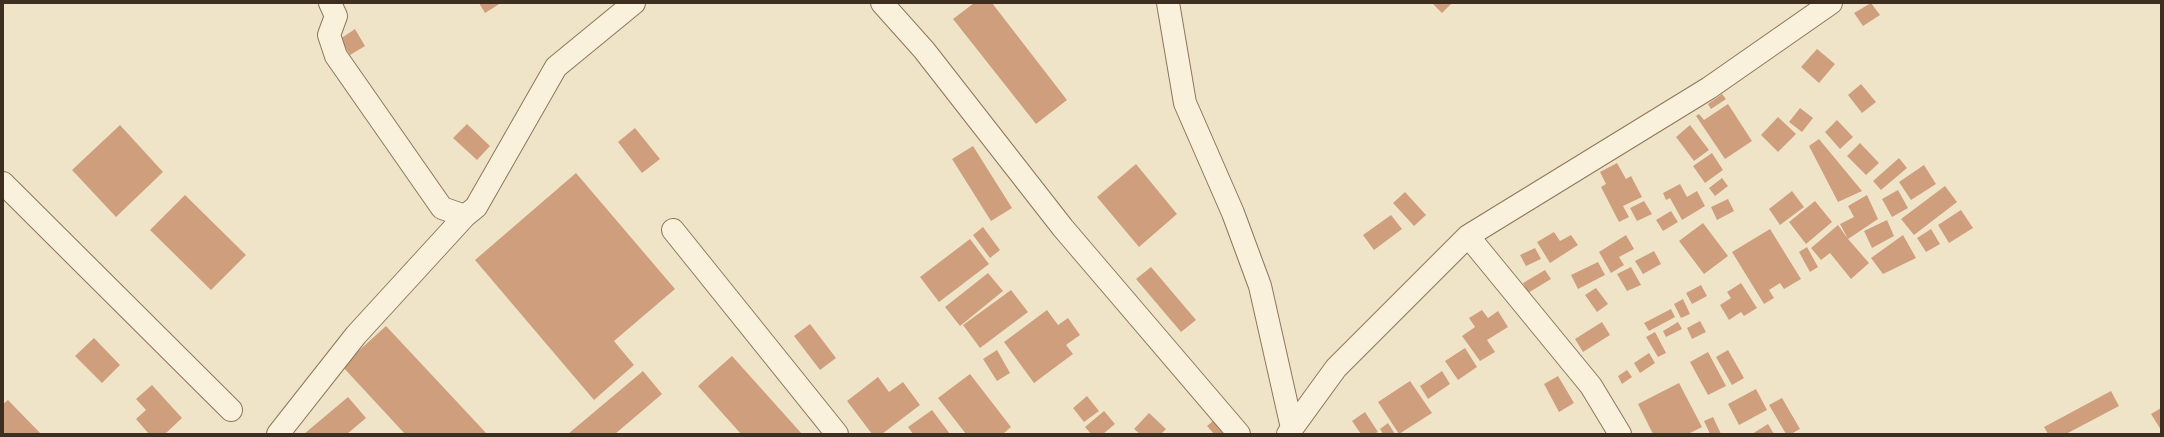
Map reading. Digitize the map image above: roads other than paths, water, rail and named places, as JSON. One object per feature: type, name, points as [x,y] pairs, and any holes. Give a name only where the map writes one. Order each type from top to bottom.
[{"type":"street","points":[[330,3],[336,16],[329,34],[336,56],[442,208],[464,216]]},
{"type":"street","points":[[278,434],[356,334],[464,216],[476,208],[556,67],[634,3]]},
{"type":"street","points":[[882,3],[924,50],[1063,228],[1239,434]]},
{"type":"street","points":[[1168,3],[1185,103],[1233,213],[1260,286],[1290,431]]},
{"type":"street","points":[[1290,431],[1336,368],[1468,236],[1709,88],[1831,3]]},
{"type":"street","points":[[3,184],[231,410]]},
{"type":"street","points":[[672,230],[837,434]]},
{"type":"street","points":[[1468,236],[1591,386],[1620,434]]}]
